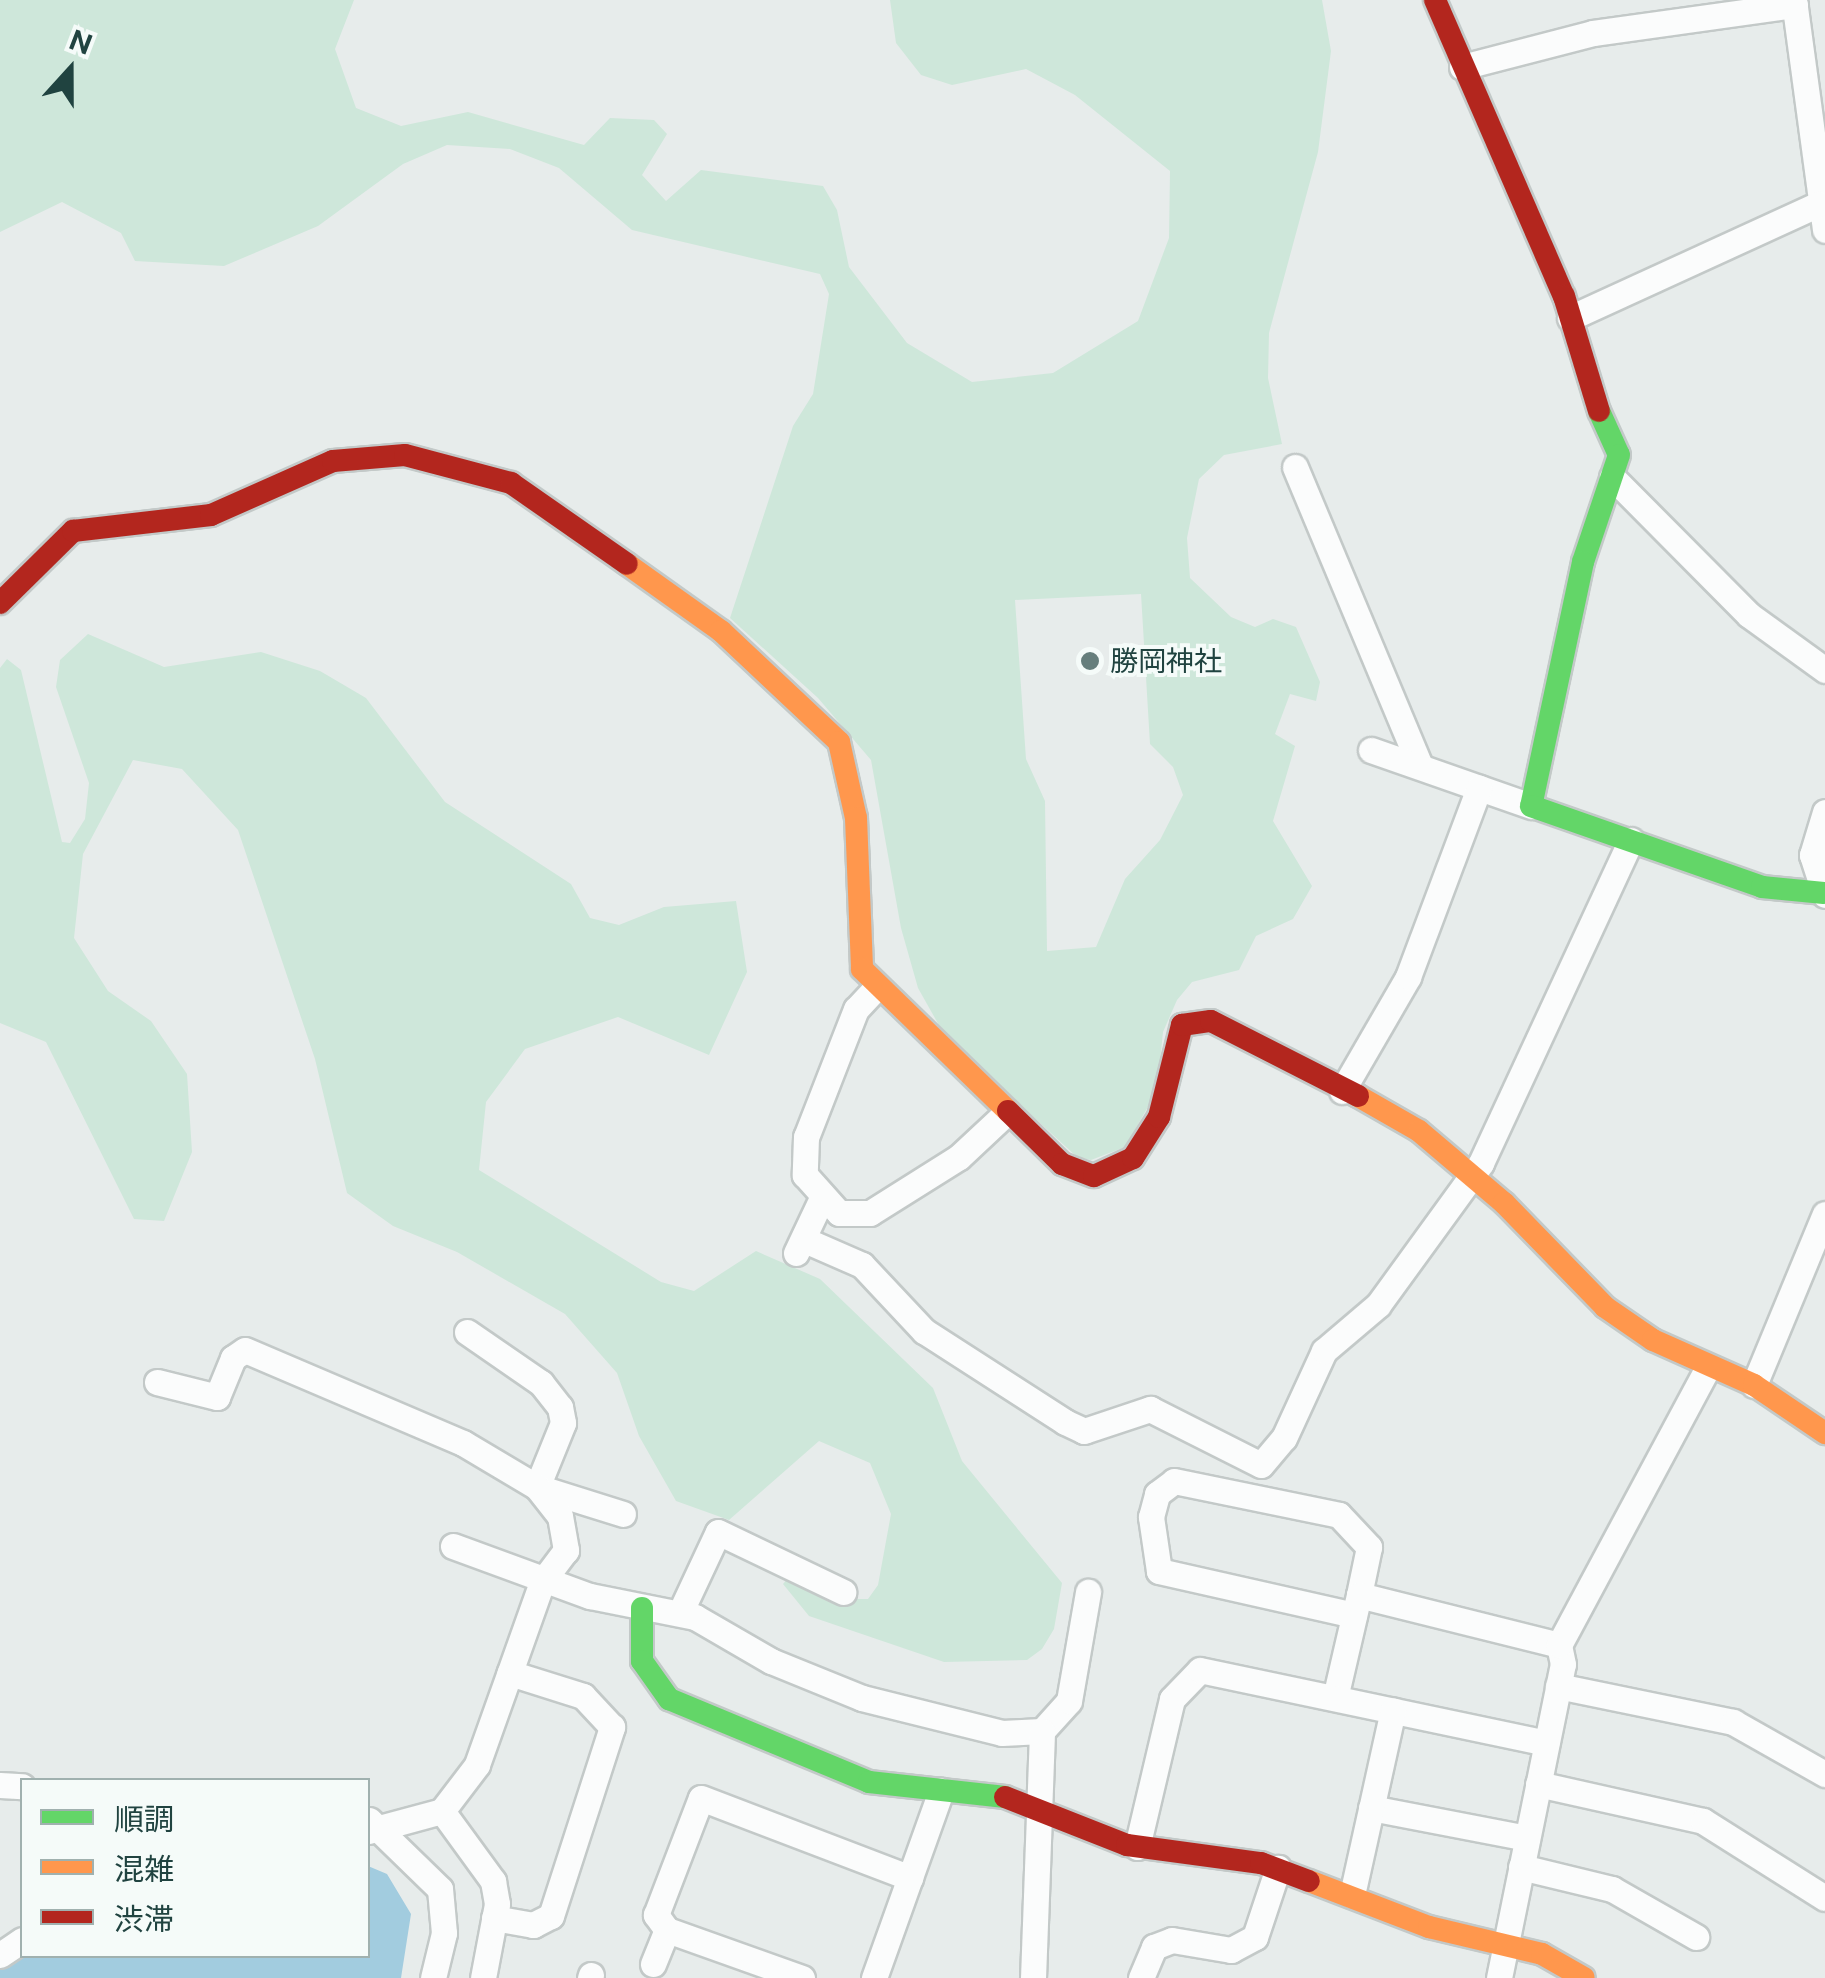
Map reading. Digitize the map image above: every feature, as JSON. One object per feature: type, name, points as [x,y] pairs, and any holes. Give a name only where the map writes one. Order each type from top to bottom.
[{"type":"street","points":[[1435,0],[1570,318],[1619,455],[1583,562],[1530,806]]},
{"type":"street","points":[[1462,67],[1593,33],[1794,2],[1825,230]]},
{"type":"street","points":[[1570,318],[1819,204]]},
{"type":"street","points":[[0,603],[73,531],[212,515],[333,461],[405,455],[511,483],[721,632],[839,742],[856,818],[858,954],[874,990],[1004,1115],[1078,1172],[1115,1172],[1159,1118],[1177,1040],[1191,1020],[1246,1032],[1418,1132],[1471,1173],[1605,1307],[1708,1366],[1754,1385],[1825,1432]]},
{"type":"street","points":[[1295,467],[1420,766]]},
{"type":"street","points":[[1612,477],[1749,615],[1825,670]]},
{"type":"street","points":[[1372,750],[1762,887],[1824,894],[1812,855],[1825,812]]},
{"type":"street","points":[[1342,1091],[1408,977],[1479,788]]},
{"type":"street","points":[[822,1196],[802,1247],[862,1265],[924,1331],[1065,1422],[1084,1430],[1150,1409],[1260,1465],[1284,1438],[1324,1351],[1378,1305],[1471,1173],[1547,1034],[1631,840]]},
{"type":"street","points":[[874,990],[856,1009],[806,1136],[805,1175],[822,1196],[852,1218],[870,1213],[959,1157],[1004,1115]]},
{"type":"street","points":[[1754,1385],[1825,1214]]},
{"type":"street","points":[[467,1332],[541,1383],[560,1406],[562,1423],[537,1487]]},
{"type":"street","points":[[157,1382],[217,1396],[233,1358],[245,1350],[401,1412],[537,1487],[624,1514]]},
{"type":"street","points":[[1499,1978],[1558,1686],[1559,1645],[1708,1366]]},
{"type":"street","points":[[1335,1698],[1356,1605],[1369,1547],[1338,1515],[1174,1481],[1157,1494],[1151,1517],[1159,1571],[1356,1605],[1559,1645]]},
{"type":"street","points":[[371,1826],[442,1811],[478,1764],[542,1582],[567,1539],[537,1487]]},
{"type":"street","points":[[680,1613],[718,1532],[843,1592]]},
{"type":"street","points":[[452,1546],[542,1582],[642,1608],[680,1613],[862,1698],[974,1730],[1042,1731]]},
{"type":"street","points":[[1033,1978],[1042,1731],[1070,1701],[1088,1592]]},
{"type":"street","points":[[642,1608],[642,1661],[669,1699],[869,1782],[941,1790],[986,1790],[1040,1814],[1137,1847],[1278,1868],[1429,1927],[1506,1945],[1584,1978]]},
{"type":"street","points":[[1137,1847],[1172,1699],[1188,1675],[1216,1672],[1546,1743]]},
{"type":"street","points":[[494,1918],[533,1925],[551,1916],[612,1727],[582,1696],[510,1673]]},
{"type":"street","points":[[1558,1686],[1733,1722],[1825,1774]]},
{"type":"street","points":[[1352,1895],[1393,1710]]},
{"type":"street","points":[[1538,1784],[1703,1821],[1825,1898]]},
{"type":"street","points":[[874,1978],[941,1790]]},
{"type":"street","points":[[802,1978],[753,1970],[667,1930],[656,1915],[701,1798],[910,1878]]},
{"type":"street","points":[[1371,1808],[1527,1838]]},
{"type":"street","points":[[442,1811],[493,1881],[494,1918],[483,1978]]},
{"type":"street","points":[[371,1826],[440,1889],[444,1934],[433,1978]]},
{"type":"street","points":[[1521,1867],[1612,1889],[1696,1937]]},
{"type":"street","points":[[1141,1978],[1154,1947],[1172,1940],[1231,1950],[1255,1937],[1278,1868]]},
{"type":"street","points":[[653,1964],[667,1930]]},
{"type":"green space","points":[[0,0],[354,0],[335,49],[356,108],[401,126],[468,112],[584,145],[610,118],[654,120],[667,134],[642,175],[666,201],[701,170],[823,186],[837,210],[849,267],[907,343],[972,382],[1053,373],[1138,321],[1169,238],[1170,171],[1075,95],[1026,69],[952,85],[921,75],[896,43],[890,0],[1322,0],[1331,51],[1318,152],[1269,333],[1268,378],[1282,444],[1224,455],[1199,479],[1187,538],[1190,578],[1231,617],[1255,627],[1273,619],[1296,627],[1320,682],[1316,701],[1290,694],[1275,734],[1295,746],[1273,821],[1312,886],[1293,919],[1256,936],[1239,970],[1192,982],[1177,1000],[1163,1032],[1157,1091],[1125,1147],[1091,1160],[1077,1157],[945,1036],[918,988],[901,928],[871,760],[818,698],[730,618],[793,426],[813,394],[829,294],[820,274],[632,230],[559,168],[510,149],[447,145],[403,164],[318,226],[224,266],[135,261],[121,233],[62,202],[0,232]],"holes":[[[1141,594],[1150,744],[1173,767],[1183,795],[1160,840],[1125,879],[1096,947],[1047,951],[1045,801],[1026,759],[1015,600]]]},
{"type":"green space","points":[[88,634],[164,667],[261,652],[320,671],[366,698],[445,802],[571,884],[590,918],[619,925],[664,907],[736,901],[747,972],[709,1055],[618,1017],[525,1049],[486,1102],[479,1170],[661,1282],[694,1291],[756,1251],[820,1279],[933,1388],[962,1461],[1062,1583],[1054,1629],[1042,1649],[1027,1660],[944,1662],[809,1616],[783,1584],[789,1577],[848,1599],[868,1599],[878,1585],[891,1514],[870,1463],[819,1441],[729,1520],[676,1501],[639,1436],[617,1373],[565,1314],[457,1252],[393,1226],[347,1193],[315,1059],[238,830],[182,769],[133,760],[83,854],[74,938],[108,991],[151,1021],[187,1074],[192,1152],[164,1221],[134,1219],[46,1042],[0,1023],[0,668],[7,659],[21,670],[62,842],[70,843],[85,819],[89,783],[56,687],[60,660]]},
{"type":"water","points":[[370,1867],[387,1874],[411,1914],[401,1978],[0,1978],[0,1967],[20,1954],[20,1958],[370,1958]]},
{"type":"traffic: fast","points":[[1599,411],[1619,455],[1583,562],[1531,806],[1762,887],[1824,893]]},
{"type":"traffic: fast","points":[[642,1608],[642,1661],[669,1699],[869,1782],[1005,1797]]},
{"type":"traffic: slow","points":[[627,564],[721,631],[839,742],[856,818],[862,969],[1008,1111]]},
{"type":"traffic: slow","points":[[1358,1096],[1419,1131],[1504,1203],[1605,1307],[1653,1340],[1754,1385],[1825,1433]]},
{"type":"traffic: slow","points":[[1309,1881],[1429,1927],[1542,1954],[1584,1978]]},
{"type":"traffic: jam","points":[[1435,0],[1564,296],[1599,411]]},
{"type":"traffic: jam","points":[[0,603],[73,531],[211,515],[333,461],[405,455],[511,483],[627,564]]},
{"type":"traffic: jam","points":[[1008,1111],[1062,1164],[1094,1176],[1133,1158],[1159,1117],[1182,1025],[1211,1021],[1358,1096]]},
{"type":"traffic: jam","points":[[1005,1797],[1127,1845],[1261,1863],[1309,1881]]},
{"type":"place","name":"勝岡神社","points":[[1090,661]]}]
